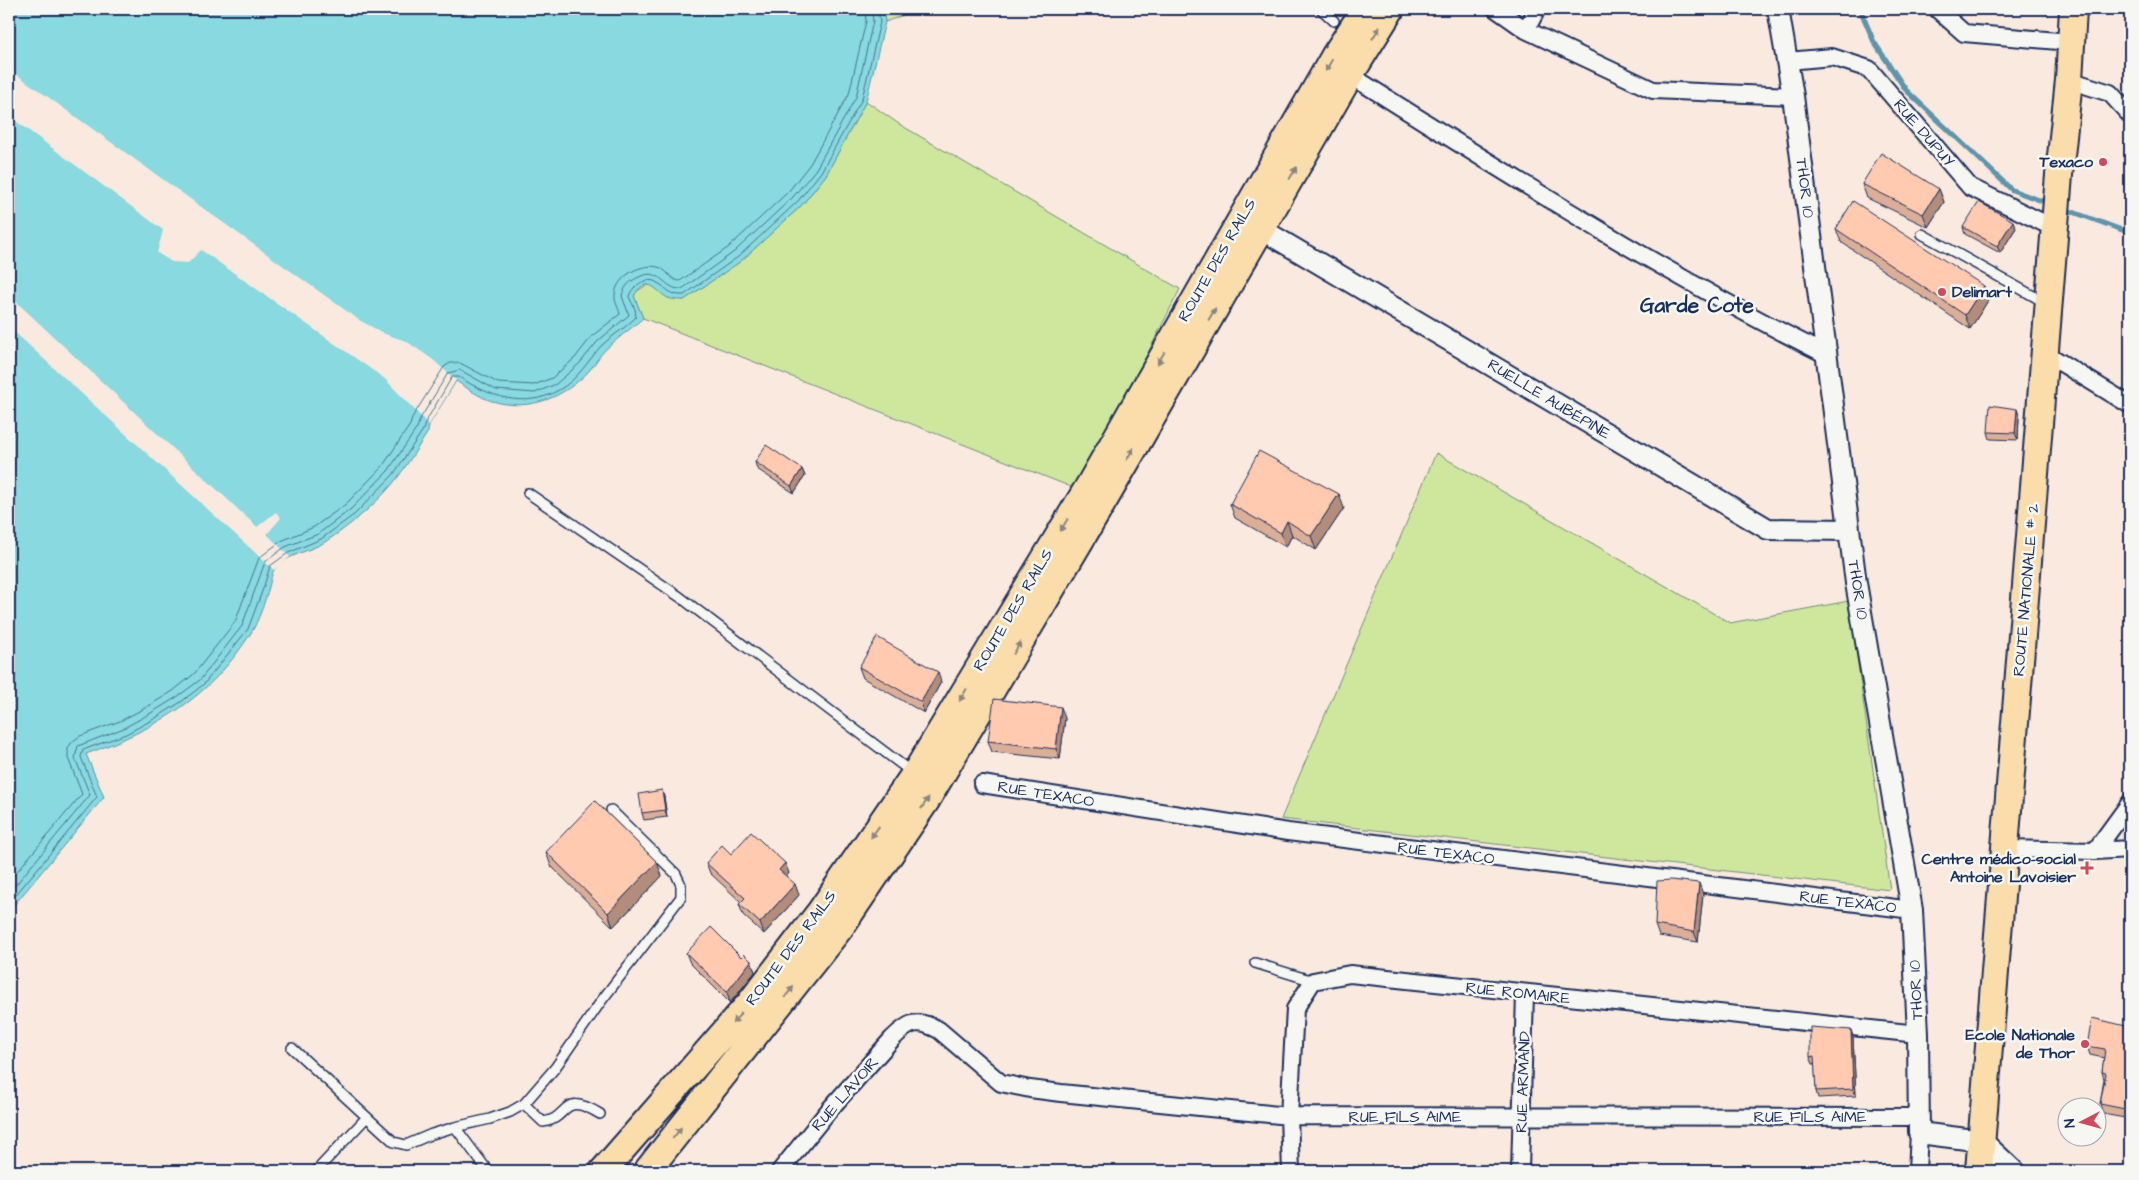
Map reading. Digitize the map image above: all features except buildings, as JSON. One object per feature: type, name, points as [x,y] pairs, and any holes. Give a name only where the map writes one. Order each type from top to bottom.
[{"type":"main road","name":"ROUTE DES RAILS","points":[[604,1171],[750,1003],[820,912],[916,772],[1090,484],[1330,64],[1365,9]]},
{"type":"main road","name":"ROUTE DES RAILS","points":[[647,1171],[840,928],[926,802],[1350,75],[1391,9]]},
{"type":"main road","name":"ROUTE NATIONALE # 2","points":[[1979,1171],[2059,175],[2069,80],[2073,9]]},
{"type":"street","points":[[1496,9],[1526,30],[1653,90],[1794,96]]},
{"type":"street","points":[[1526,30],[1537,9]]},
{"type":"street","name":"THOR 10","points":[[1778,9],[1794,96],[1848,530],[1912,910],[1918,1034],[1919,1125],[1917,1171]]},
{"type":"street","points":[[1937,9],[1964,33],[2070,42]]},
{"type":"street","name":"RUE DUPUY","points":[[1788,61],[1832,57],[1869,68],[1970,187],[2056,230]]},
{"type":"street","points":[[1350,75],[1548,200],[1762,323],[1827,355]]},
{"type":"street","points":[[2069,80],[2110,94],[2123,101],[2130,116]]},
{"type":"street","name":"RUELLE AUBÉPINE","points":[[1261,229],[1768,529],[1848,530]]},
{"type":"street","points":[[2045,353],[2130,404]]},
{"type":"street","name":"RUE TEXACO","points":[[982,784],[1288,832],[1912,910]]},
{"type":"street","points":[[2095,851],[2130,803]]},
{"type":"street","points":[[2005,849],[2095,851],[2130,849]]},
{"type":"street","name":"RUE ROMAIRE","points":[[1313,980],[1350,974],[1525,994],[1918,1034]]},
{"type":"street","points":[[1291,1171],[1289,1116],[1295,1009],[1313,980]]},
{"type":"street","name":"RUE ARMAND","points":[[1520,1171],[1525,994]]},
{"type":"street","name":"RUE FILS AIME","points":[[915,1022],[929,1024],[939,1030],[1001,1083],[1062,1093],[1289,1116],[1919,1125]]},
{"type":"street","name":"RUE LAVOIR","points":[[780,1171],[830,1109],[892,1039],[902,1029],[915,1022]]},
{"type":"street","points":[[1919,1125],[1982,1141],[2014,1171]]},
{"type":"lane","points":[[1321,9],[1334,21]]},
{"type":"lane","points":[[1922,234],[2050,305]]},
{"type":"lane","points":[[528,493],[680,597],[906,768]]},
{"type":"lane","points":[[292,1048],[394,1142],[406,1144],[432,1134],[496,1116],[524,1104],[555,1068],[602,1000],[681,897],[681,885],[676,874],[611,810]]},
{"type":"lane","points":[[1255,964],[1313,980]]},
{"type":"lane","points":[[524,1104],[543,1122],[549,1121],[568,1105],[584,1104],[600,1114]]},
{"type":"lane","points":[[316,1171],[367,1117]]},
{"type":"lane","points":[[455,1127],[488,1171]]},
{"type":"green space","points":[[883,9],[919,9],[885,22]]},
{"type":"green space","points":[[866,101],[899,124],[1180,289],[1079,490],[643,318],[634,296],[637,291],[647,285],[654,286],[668,298],[684,300],[741,261],[802,205],[826,175]]},
{"type":"green space","points":[[1436,453],[1730,623],[1849,601],[1890,890],[1281,819]]},
{"type":"water","points":[[9,9],[883,9],[885,22],[866,101],[826,175],[802,205],[741,261],[684,300],[668,298],[652,286],[643,285],[634,296],[643,318],[605,350],[589,371],[579,380],[557,395],[533,403],[520,405],[506,404],[482,397],[456,381],[429,425],[428,432],[398,477],[383,495],[335,536],[286,560],[275,569],[262,610],[254,628],[235,656],[217,676],[199,693],[158,722],[86,754],[104,797],[9,911]]},
{"type":"pier","points":[[9,69],[359,320],[385,334],[406,341],[432,359],[456,380],[429,425],[385,379],[201,250],[188,263],[172,262],[157,253],[163,230],[9,116]]},
{"type":"pier","points":[[9,295],[257,527],[276,512],[281,518],[267,534],[290,557],[274,570],[9,327]]},
{"type":"waterway","points":[[1860,9],[1874,42],[1906,90],[2012,190],[2050,204]]},
{"type":"waterway","points":[[2065,209],[2130,233]]},
{"type":"place","name":"Texaco","points":[[2103,162]]},
{"type":"place","name":"Delimart","points":[[1942,292]]},
{"type":"place","name":"Centre médico-social Antoine Lavoisier","points":[[2087,868]]},
{"type":"place","name":"Ecole Nationale de Thor","points":[[2085,1044]]},
{"type":"district","name":"Garde Cote","points":[[1697,305]]}]
